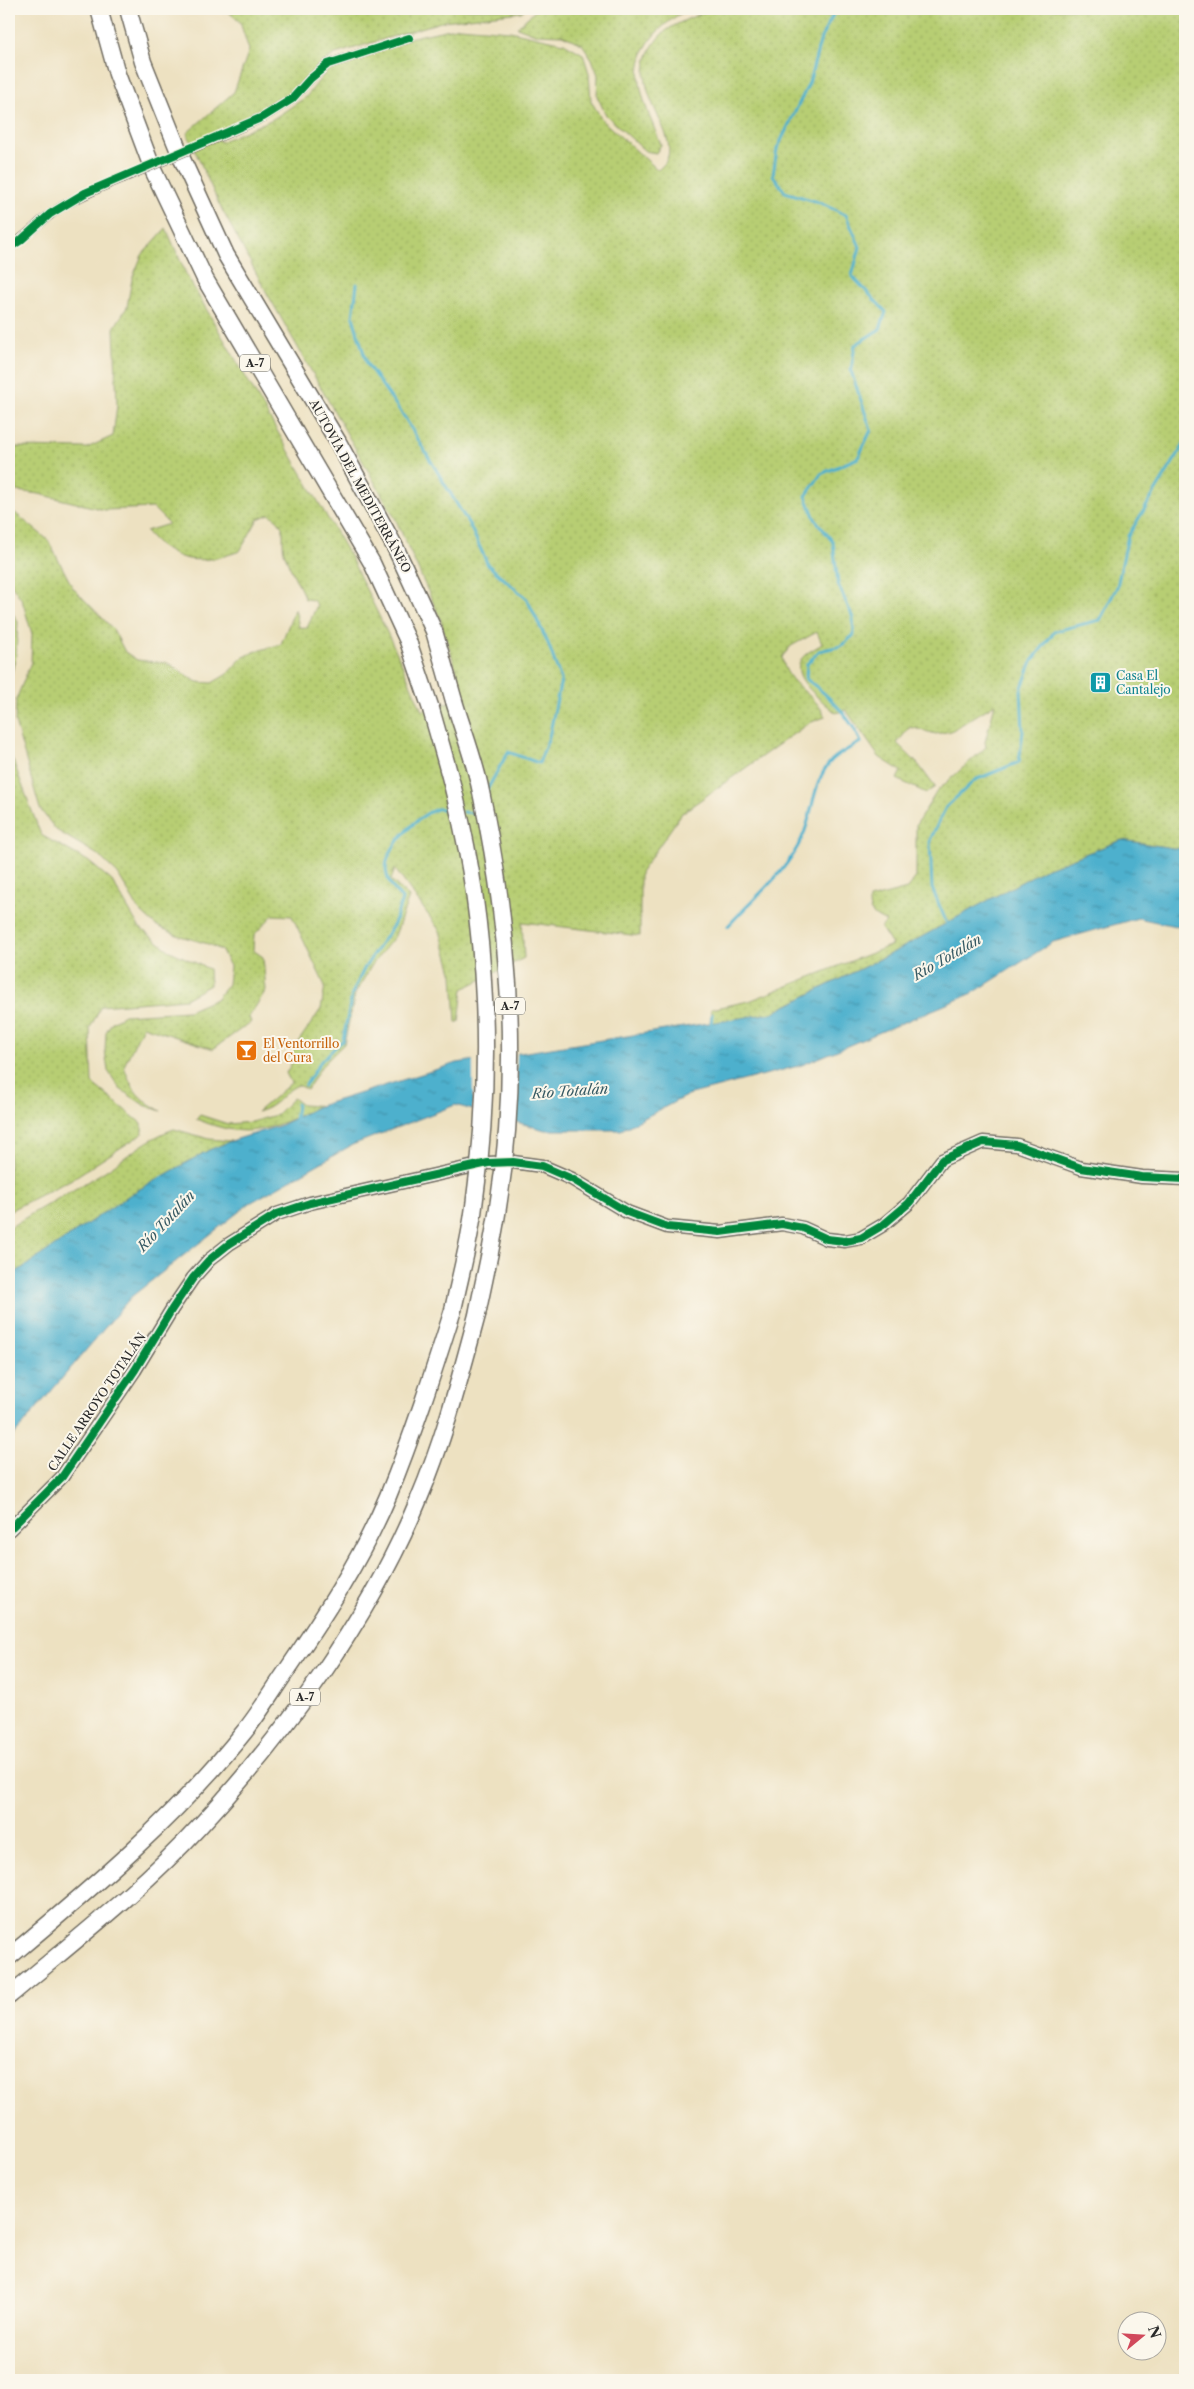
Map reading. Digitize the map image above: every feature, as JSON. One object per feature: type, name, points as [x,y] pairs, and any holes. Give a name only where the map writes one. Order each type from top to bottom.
[{"type":"highway","name":"A-7","points":[[9,1957],[94,1886],[178,1806],[244,1732],[308,1639],[350,1571],[387,1498],[424,1405],[453,1310],[474,1207],[483,1110],[484,996],[473,888],[456,797],[431,709],[408,641],[372,563],[206,279],[153,170],[117,74],[99,9]]},
{"type":"highway","name":"AUTOVÍA DEL MEDITERRÁNEO","points":[[9,1996],[112,1910],[199,1828],[274,1740],[336,1653],[381,1577],[418,1502],[453,1408],[477,1315],[498,1206],[508,1111],[510,1000],[498,890],[481,790],[434,631],[396,549],[338,442],[226,255],[182,160],[150,80],[128,9]]},
{"type":"street","points":[[9,248],[57,210],[85,193],[263,117],[292,99],[310,79],[328,64],[409,38]]},
{"type":"street","name":"CALLE ARROYO TOTALÁN","points":[[9,1530],[62,1477],[135,1370],[193,1278],[209,1260],[228,1244],[277,1214],[310,1203],[488,1163],[513,1162],[542,1166],[572,1179],[627,1212],[666,1227],[720,1232],[782,1224],[803,1228],[826,1239],[845,1241],[861,1238],[890,1220],[909,1203],[942,1160],[983,1142],[1017,1146],[1081,1168],[1142,1177],[1185,1179]]},
{"type":"green space","points":[[225,9],[525,9],[521,12],[444,21],[335,54],[320,65],[286,98],[216,132],[220,142],[273,119],[306,97],[330,67],[353,57],[413,37],[459,27],[510,31],[564,43],[583,54],[589,73],[591,101],[603,121],[658,170],[665,162],[669,149],[666,135],[647,88],[645,71],[649,53],[661,35],[666,31],[685,20],[712,9],[1185,9],[1185,850],[1122,840],[1045,869],[896,951],[772,1013],[710,1024],[711,1009],[749,1001],[892,945],[881,928],[886,922],[878,918],[871,911],[869,899],[907,889],[916,877],[916,825],[937,791],[986,747],[985,742],[995,704],[951,731],[936,734],[910,727],[897,743],[918,764],[935,787],[926,793],[897,779],[901,771],[879,757],[846,710],[836,713],[807,687],[802,679],[799,662],[822,644],[817,632],[791,646],[782,657],[789,676],[815,701],[825,717],[809,723],[682,813],[640,873],[640,936],[522,922],[524,958],[463,989],[459,1022],[456,1022],[453,975],[440,931],[395,869],[391,880],[409,897],[395,936],[372,965],[355,994],[344,1044],[321,1067],[307,1090],[298,1085],[287,1092],[276,1103],[257,1112],[291,1083],[286,1073],[294,1059],[289,1055],[321,1009],[325,986],[292,916],[273,915],[254,935],[253,950],[263,957],[266,990],[249,1017],[251,1022],[213,1049],[143,1026],[124,1066],[130,1082],[137,1093],[161,1111],[144,1105],[120,1089],[108,1071],[105,1051],[106,1032],[112,1022],[124,1015],[188,1011],[216,999],[228,984],[230,966],[221,950],[177,935],[155,925],[139,910],[118,874],[98,855],[56,830],[40,809],[15,722],[16,700],[31,662],[32,634],[22,600],[9,581],[9,508],[48,540],[73,588],[113,629],[125,652],[137,660],[167,663],[197,682],[212,683],[227,674],[242,658],[254,652],[281,644],[295,609],[299,627],[307,628],[317,605],[313,600],[305,599],[283,549],[283,533],[280,523],[269,514],[258,519],[240,551],[213,559],[189,559],[167,550],[146,531],[169,524],[153,508],[105,510],[39,494],[9,490],[9,447],[87,448],[113,436],[117,405],[114,328],[127,307],[132,279],[142,255],[166,228],[187,276],[351,558],[398,655],[422,711],[465,698],[440,618],[395,518],[268,295],[219,204],[187,133],[234,92],[249,50],[240,22]]},
{"type":"green space","points":[[537,9],[691,9],[674,18],[659,30],[648,44],[642,58],[639,72],[640,86],[661,145],[656,153],[645,151],[606,115],[597,96],[598,75],[592,59],[582,44],[562,35],[535,34],[517,27]]},
{"type":"green space","points":[[9,607],[18,622],[16,656],[9,684]]},
{"type":"green space","points":[[9,750],[41,835],[88,861],[112,881],[139,927],[170,951],[209,969],[210,985],[185,999],[101,1006],[90,1028],[92,1083],[142,1124],[142,1134],[72,1179],[9,1211]]},
{"type":"green space","points":[[293,1098],[302,1105],[319,1106],[286,1121],[259,1130],[231,1130],[196,1119],[200,1115],[228,1124],[251,1122],[276,1115]]},
{"type":"green space","points":[[174,1129],[209,1139],[231,1141],[209,1150],[131,1194],[9,1277],[9,1228],[102,1173],[146,1143]]},
{"type":"water","name":"Río Totalán","points":[[1122,840],[1185,850],[1185,928],[1138,918],[1053,942],[973,993],[802,1065],[688,1095],[621,1130],[545,1130],[455,1105],[352,1145],[250,1203],[131,1297],[9,1441],[9,1277],[131,1194],[209,1150],[279,1126],[319,1106],[457,1063],[772,1013],[896,951],[1045,869]]},
{"type":"pier","points":[[517,1052],[515,1124],[473,1112],[473,1058]]},
{"type":"waterway","points":[[728,926],[778,874],[795,851],[806,828],[817,787],[825,768],[838,755],[861,742],[845,715],[823,692],[806,679],[807,664],[819,651],[841,646],[854,635],[853,618],[838,584],[833,542],[815,519],[806,496],[821,474],[858,458],[871,430],[851,371],[855,345],[880,329],[886,312],[852,276],[860,247],[846,215],[818,202],[785,192],[773,175],[777,149],[809,83],[821,38],[836,9]]},
{"type":"waterway","points":[[1185,269],[1183,271],[1185,311]]},
{"type":"waterway","points":[[357,284],[353,317],[367,364],[405,418],[470,526],[488,565],[527,599],[548,643],[561,680],[549,737],[539,763],[508,752],[487,790]]},
{"type":"waterway","points":[[948,926],[932,888],[930,840],[946,807],[975,780],[1019,762],[1023,731],[1021,690],[1032,661],[1055,631],[1100,620],[1117,587],[1128,536],[1185,443]]},
{"type":"waterway","points":[[463,812],[474,813],[478,807]]},
{"type":"waterway","points":[[305,1086],[321,1061],[343,1040],[352,994],[365,967],[394,924],[402,899],[391,886],[387,874],[387,860],[391,851],[404,833],[429,812],[437,809],[452,810]]},
{"type":"waterway","points":[[711,1026],[712,1014]]},
{"type":"waterway","points":[[295,1121],[297,1104]]},
{"type":"cycle path","points":[[9,248],[20,241],[50,214],[85,193],[263,117],[292,99],[310,79],[328,64],[409,38]]},
{"type":"cycle path","points":[[9,1530],[62,1477],[135,1370],[172,1309],[193,1278],[209,1260],[229,1244],[277,1214],[310,1203],[488,1163],[513,1162],[542,1166],[572,1179],[627,1212],[667,1227],[720,1232],[782,1224],[803,1228],[827,1239],[845,1241],[861,1238],[883,1225],[909,1203],[942,1160],[983,1142],[1017,1145],[1081,1168],[1142,1177],[1185,1179]]},
{"type":"place","name":"Casa El Cantalejo","points":[[1100,683]]},
{"type":"place","name":"El Ventorrillo del Cura","points":[[247,1051]]}]
